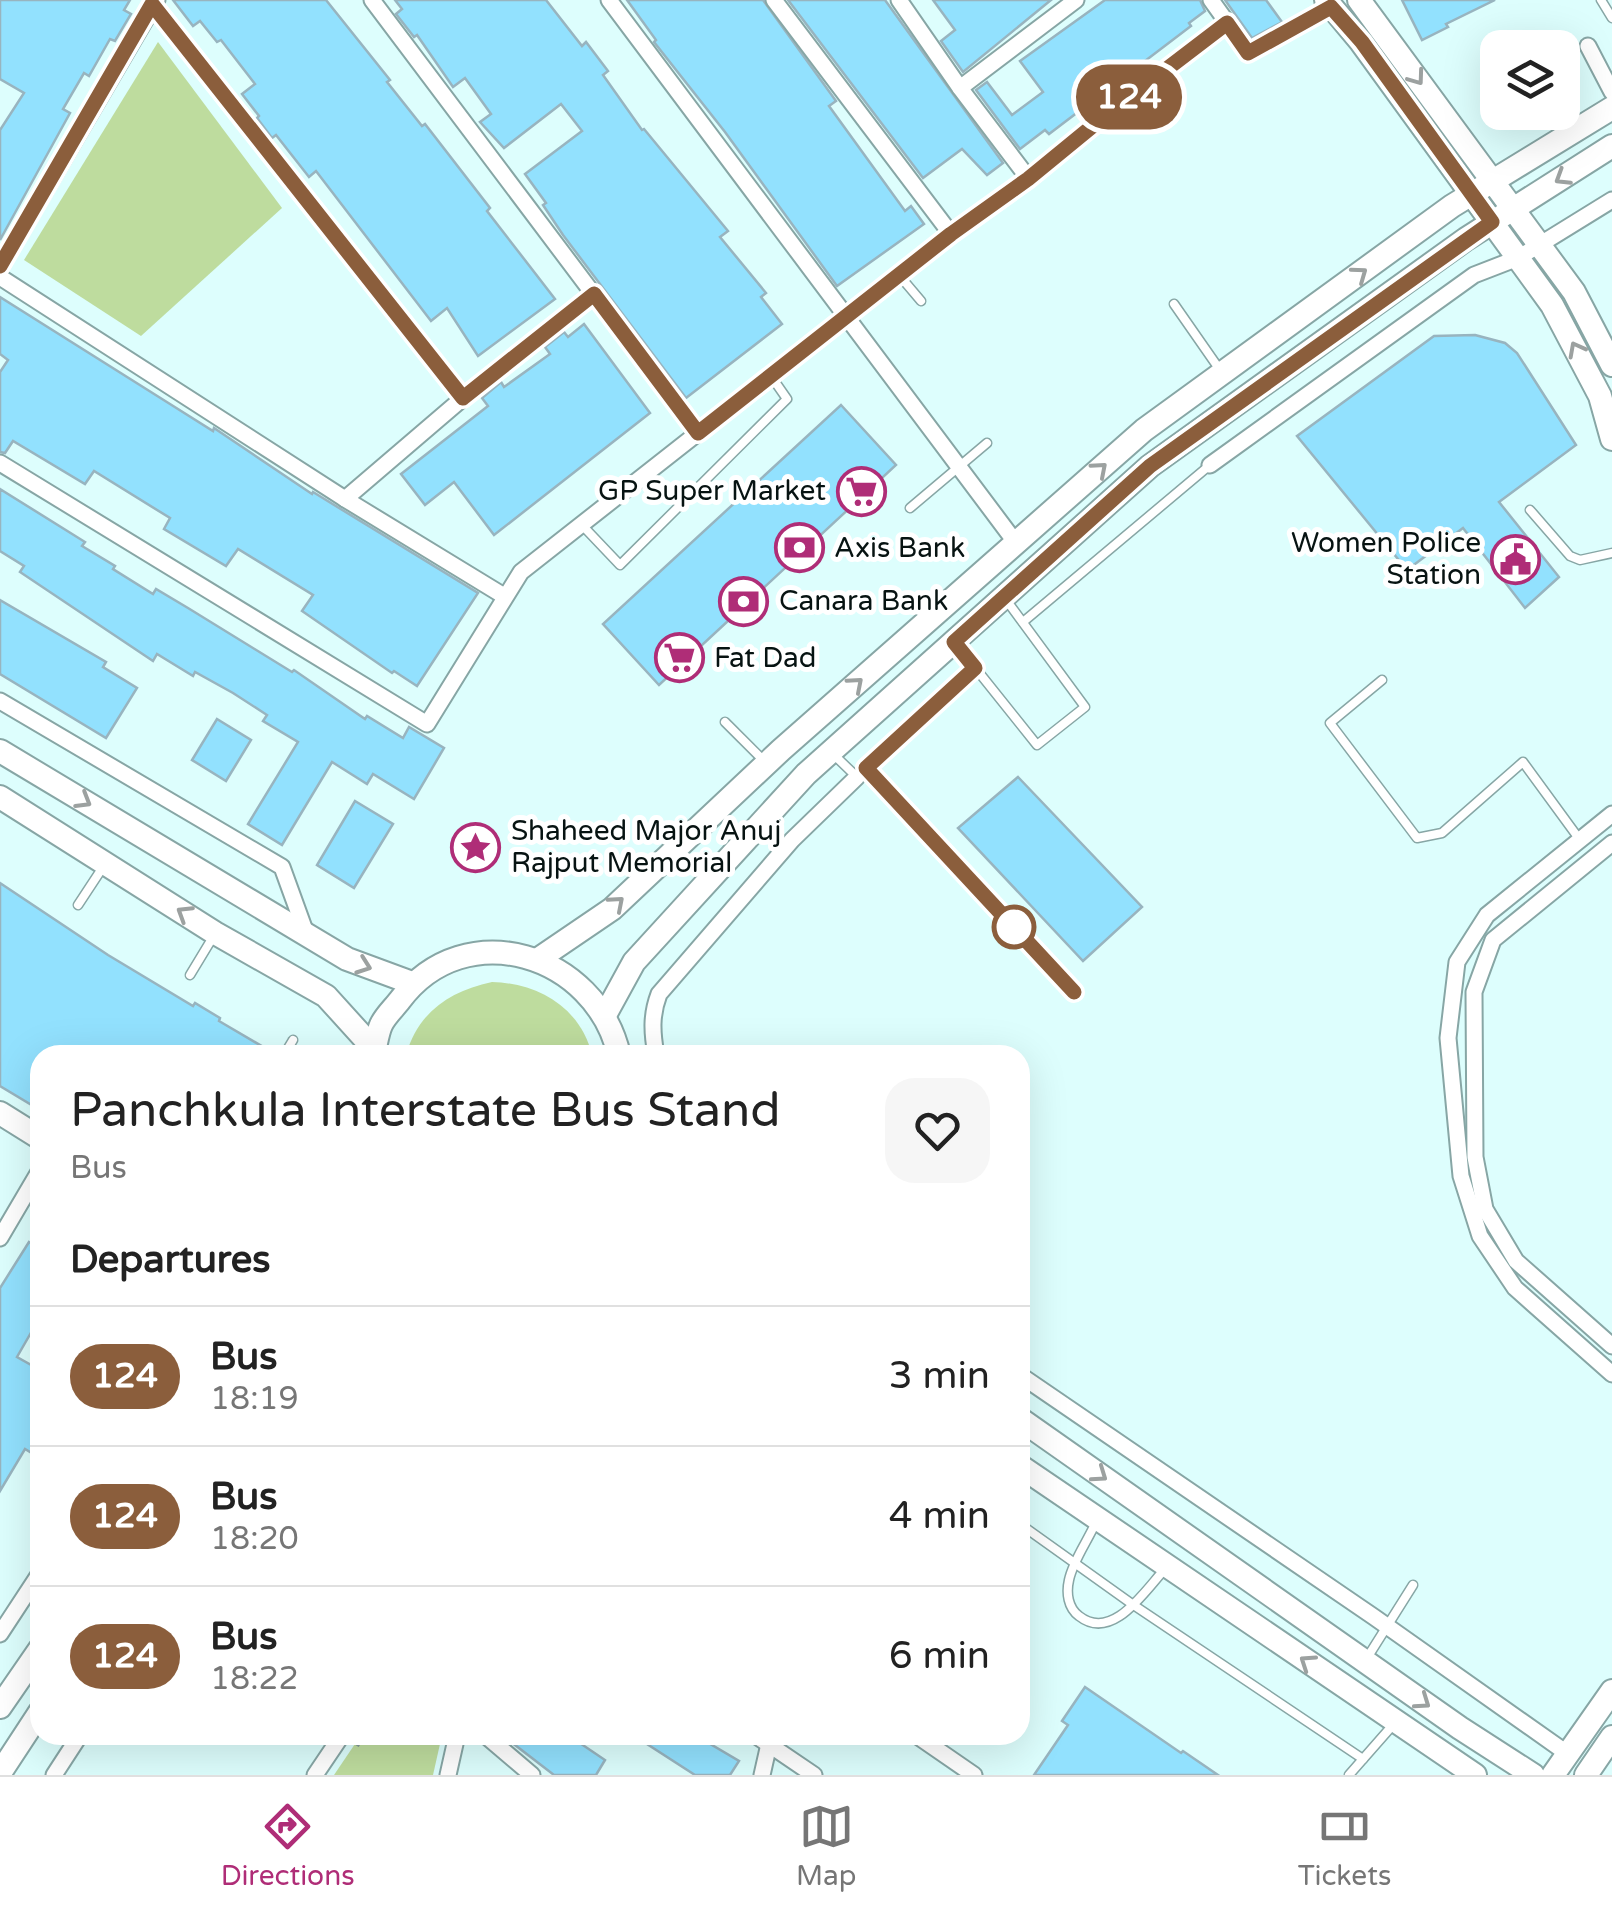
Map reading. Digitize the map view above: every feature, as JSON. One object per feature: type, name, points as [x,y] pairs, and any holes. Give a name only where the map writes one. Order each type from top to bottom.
[{"type":"street","points":[[372,0],[698,433]]},
{"type":"street","points":[[609,0],[1016,543]]},
{"type":"street","points":[[774,0],[951,234]]},
{"type":"street","points":[[960,88],[1076,0]]},
{"type":"street","points":[[1211,0],[1248,53],[1329,3],[1362,42],[1552,304],[1600,396],[1612,439]]},
{"type":"street","points":[[1359,0],[1574,292],[1612,365]]},
{"type":"street","points":[[0,266],[154,2],[463,398]]},
{"type":"street","points":[[908,3],[960,88],[1028,179]]},
{"type":"street","points":[[0,463],[427,724],[521,572],[1227,23]]},
{"type":"street","points":[[1588,46],[1612,92]]},
{"type":"street","points":[[538,960],[612,909],[766,763],[1144,430],[1472,194],[1612,108]]},
{"type":"street","points":[[605,1016],[634,962],[806,774],[1150,466],[1492,222],[1612,146]]},
{"type":"street","points":[[1210,464],[1474,276],[1518,258],[1612,200]]},
{"type":"street","points":[[0,276],[504,596]]},
{"type":"street","points":[[345,498],[594,294]]},
{"type":"street","points":[[0,701],[282,866],[307,936]]},
{"type":"street","points":[[0,751],[347,960],[412,984]]},
{"type":"street","points":[[654,1045],[653,1010],[659,994],[792,840],[862,772]]},
{"type":"street","points":[[0,797],[215,933],[326,996],[368,1045]]},
{"type":"street","points":[[1612,814],[1488,915],[1457,962],[1448,1038],[1460,1176],[1480,1236],[1515,1288],[1612,1374]]},
{"type":"street","points":[[1612,844],[1492,940],[1474,992],[1475,1157],[1485,1209],[1516,1260],[1612,1346]]},
{"type":"street","points":[[376,1045],[381,1025],[412,984],[450,961],[476,954],[506,953],[538,960],[575,981],[605,1016],[615,1045]]},
{"type":"street","points":[[0,1114],[30,1132]]},
{"type":"street","points":[[0,1238],[30,1187]]},
{"type":"street","points":[[1030,1382],[1568,1754]]},
{"type":"street","points":[[1030,1426],[1364,1661],[1534,1775]]},
{"type":"street","points":[[1030,1473],[1474,1775]]},
{"type":"street","points":[[0,1634],[30,1588]]},
{"type":"street","points":[[0,1708],[30,1664]]},
{"type":"street","points":[[1554,1775],[1612,1691]]},
{"type":"street","points":[[0,1773],[30,1727]]},
{"type":"street","points":[[1586,1775],[1612,1737]]},
{"type":"street","points":[[54,1775],[74,1745]]},
{"type":"street","points":[[314,1775],[335,1745]]},
{"type":"street","points":[[448,1775],[454,1745]]},
{"type":"street","points":[[497,1745],[532,1775]]},
{"type":"street","points":[[762,1745],[762,1775]]},
{"type":"street","points":[[769,1745],[814,1775]]},
{"type":"street","points":[[930,1745],[974,1775]]},
{"type":"lane","points":[[1601,0],[1612,18]]},
{"type":"lane","points":[[899,276],[921,301]]},
{"type":"lane","points":[[1174,304],[1223,373]]},
{"type":"lane","points":[[582,524],[620,565],[786,399],[771,376]]},
{"type":"lane","points":[[910,508],[987,443]]},
{"type":"lane","points":[[1023,622],[1210,464]]},
{"type":"lane","points":[[1530,510],[1570,556],[1580,560],[1612,552]]},
{"type":"lane","points":[[954,642],[1037,744],[1085,707],[1004,597]]},
{"type":"lane","points":[[862,772],[975,668]]},
{"type":"lane","points":[[1382,680],[1330,723],[1417,838],[1442,833],[1523,762],[1580,840]]},
{"type":"lane","points":[[725,722],[766,763]]},
{"type":"lane","points":[[831,752],[862,772],[1074,992]]},
{"type":"lane","points":[[78,905],[105,864]]},
{"type":"lane","points":[[190,975],[215,933]]},
{"type":"lane","points":[[290,1045],[293,1040]]},
{"type":"lane","points":[[1097,1519],[1068,1580],[1075,1614],[1103,1625],[1132,1604],[1168,1567]]},
{"type":"lane","points":[[1030,1531],[1363,1759]]},
{"type":"lane","points":[[1364,1661],[1389,1628],[1413,1585]]},
{"type":"lane","points":[[1349,1775],[1395,1722]]},
{"type":"green space","points":[[158,42],[282,208],[141,336],[24,260]]},
{"type":"green space","points":[[492,982],[541,993],[568,1012],[588,1045],[409,1045],[427,1015],[463,991]]},
{"type":"green space","points":[[354,1745],[440,1745],[433,1775],[334,1775]]},
{"type":"building","points":[[0,0],[130,0],[124,10],[131,14],[115,41],[110,39],[89,76],[84,73],[63,109],[70,113],[0,240],[0,130],[24,93],[0,79]]},
{"type":"building","points":[[173,0],[326,0],[490,208],[487,211],[555,299],[478,356],[447,308],[431,321],[316,171],[309,177],[276,135],[272,138],[257,118],[242,94],[255,84],[221,40],[217,42],[200,21],[193,26]]},
{"type":"building","points":[[395,0],[546,0],[582,46],[586,42],[608,71],[603,75],[642,130],[728,231],[720,237],[766,293],[761,297],[782,324],[686,398],[563,235],[525,174],[582,131],[561,104],[504,148],[480,122],[491,114],[465,78],[453,87],[417,35],[414,37],[396,14],[402,9]]},
{"type":"building","points":[[627,0],[763,0],[836,101],[829,106],[905,211],[911,206],[924,224],[837,286],[654,42]]},
{"type":"building","points":[[788,0],[885,0],[1003,163],[987,175],[962,149],[923,178]]},
{"type":"building","points":[[933,0],[1051,0],[963,72],[941,41],[955,30]]},
{"type":"building","points":[[1105,0],[1200,0],[1205,11],[1189,23],[1191,26],[1049,134],[1045,130],[1020,149],[976,90],[987,82],[1012,115],[1043,92],[1020,61]]},
{"type":"building","points":[[1225,0],[1266,0],[1282,22],[1252,38]]},
{"type":"building","points":[[1402,0],[1495,0],[1422,40]]},
{"type":"building","points":[[0,297],[213,431],[214,428],[312,494],[478,593],[417,686],[302,611],[313,595],[238,549],[226,566],[164,529],[170,518],[94,471],[85,484],[13,441],[5,453],[0,452],[0,372],[8,360],[0,354]]},
{"type":"building","points":[[584,324],[650,413],[494,535],[454,482],[425,505],[401,474],[488,406],[482,398],[501,382],[504,387],[550,354],[545,347],[564,332],[568,337]]},
{"type":"building","points":[[1475,335],[1505,343],[1517,353],[1576,445],[1499,502],[1559,577],[1525,608],[1463,528],[1407,570],[1297,436],[1434,336]]},
{"type":"building","points":[[841,405],[896,465],[659,685],[603,624]]},
{"type":"building","points":[[0,489],[85,542],[82,546],[115,566],[113,569],[153,594],[156,589],[294,670],[365,719],[367,716],[403,738],[409,727],[444,748],[414,799],[373,774],[367,784],[332,762],[282,845],[248,824],[298,742],[263,721],[267,715],[233,693],[195,672],[193,676],[157,654],[153,661],[20,572],[24,566],[0,551]]},
{"type":"building","points":[[0,600],[106,662],[103,667],[137,688],[106,738],[0,674]]},
{"type":"building","points":[[217,719],[251,740],[226,781],[192,760]]},
{"type":"building","points":[[1018,777],[1142,907],[1083,961],[958,828]]},
{"type":"building","points":[[355,801],[393,824],[354,888],[317,865]]},
{"type":"building","points":[[0,883],[108,955],[193,1006],[195,1003],[260,1045],[30,1045],[30,1104],[0,1086]]},
{"type":"building","points":[[30,1243],[30,1334],[17,1357],[30,1364],[30,1452],[25,1449],[0,1491],[0,1288]]},
{"type":"building","points":[[1085,1687],[1218,1775],[1034,1775],[1068,1725],[1062,1721]]},
{"type":"building","points":[[515,1745],[583,1745],[605,1760],[596,1775],[554,1775]]},
{"type":"building","points":[[648,1745],[712,1745],[739,1761],[730,1775],[695,1775]]},
{"type":"bus line","name":"124","points":[[0,266],[152,4],[463,398],[594,294],[698,433],[1227,23],[1248,53],[1331,7],[1362,42],[1492,222],[1150,466],[954,642],[975,668],[866,768],[1074,992]]},
{"type":"place","name":"GP Super Market","points":[[861,491]]},
{"type":"place","name":"Axis Bank","points":[[799,548]]},
{"type":"place","name":"Women Police Station","points":[[1516,559]]},
{"type":"place","name":"Canara Bank","points":[[744,601]]},
{"type":"place","name":"Fat Dad","points":[[679,658]]},
{"type":"place","name":"Shaheed Major Anuj Rajput Memorial","points":[[476,847]]}]
